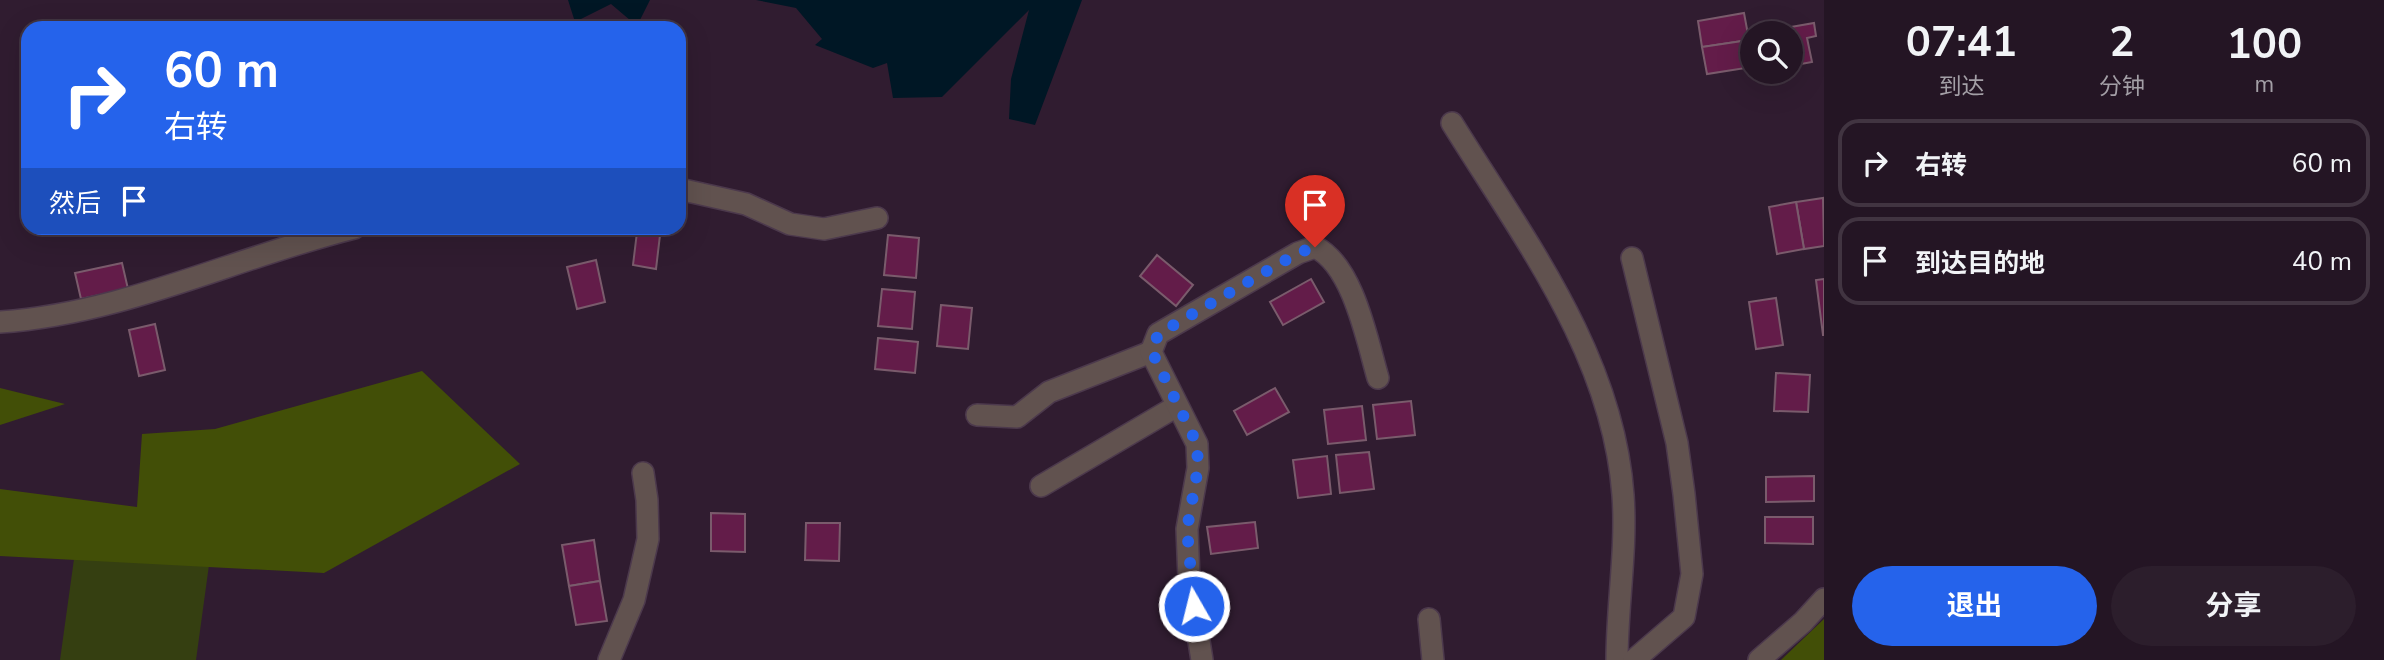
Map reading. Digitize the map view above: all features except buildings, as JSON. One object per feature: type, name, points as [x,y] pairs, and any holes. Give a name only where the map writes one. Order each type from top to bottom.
[{"type":"street","points":[[1452,123],[1558,294],[1581,338],[1597,379],[1611,428],[1623,495],[1617,660]]},
{"type":"street","points":[[686,191],[746,204],[790,224],[824,229],[877,218]]},
{"type":"street","points":[[0,322],[42,317],[152,292],[271,250],[328,235]]},
{"type":"street","points":[[1202,660],[1189,579],[1187,529],[1198,468],[1197,444],[1152,352],[1158,334],[1298,253],[1315,247],[1326,252],[1341,272],[1363,323],[1378,378]]},
{"type":"street","points":[[1632,258],[1677,443],[1692,574],[1684,617],[1634,660]]},
{"type":"street","points":[[977,415],[1017,417],[1049,392],[1152,352]]},
{"type":"street","points":[[1041,486],[1177,406]]},
{"type":"street","points":[[609,660],[634,600],[648,539],[648,500],[643,473]]},
{"type":"street","points":[[1759,660],[1803,622],[1824,599]]},
{"type":"street","points":[[1429,619],[1433,660]]},
{"type":"green space","points":[[422,371],[520,464],[324,573],[0,556],[0,489],[137,507],[142,434],[215,429]]},
{"type":"green space","points":[[0,388],[65,404],[0,425]]},
{"type":"green space","points":[[79,523],[212,543],[196,660],[60,660]]},
{"type":"green space","points":[[1824,619],[1824,660],[1781,660]]},
{"type":"water","points":[[568,0],[650,0],[640,21],[631,21],[611,4],[575,21]]},
{"type":"water","points":[[756,0],[1082,0],[1035,125],[1009,119],[1011,79],[1029,10],[942,97],[893,98],[887,63],[873,68],[815,45],[822,39],[796,8]]},
{"type":"route","points":[[1194,606],[1189,579],[1187,529],[1198,468],[1197,444],[1152,352],[1158,334],[1298,253],[1315,247]]}]
